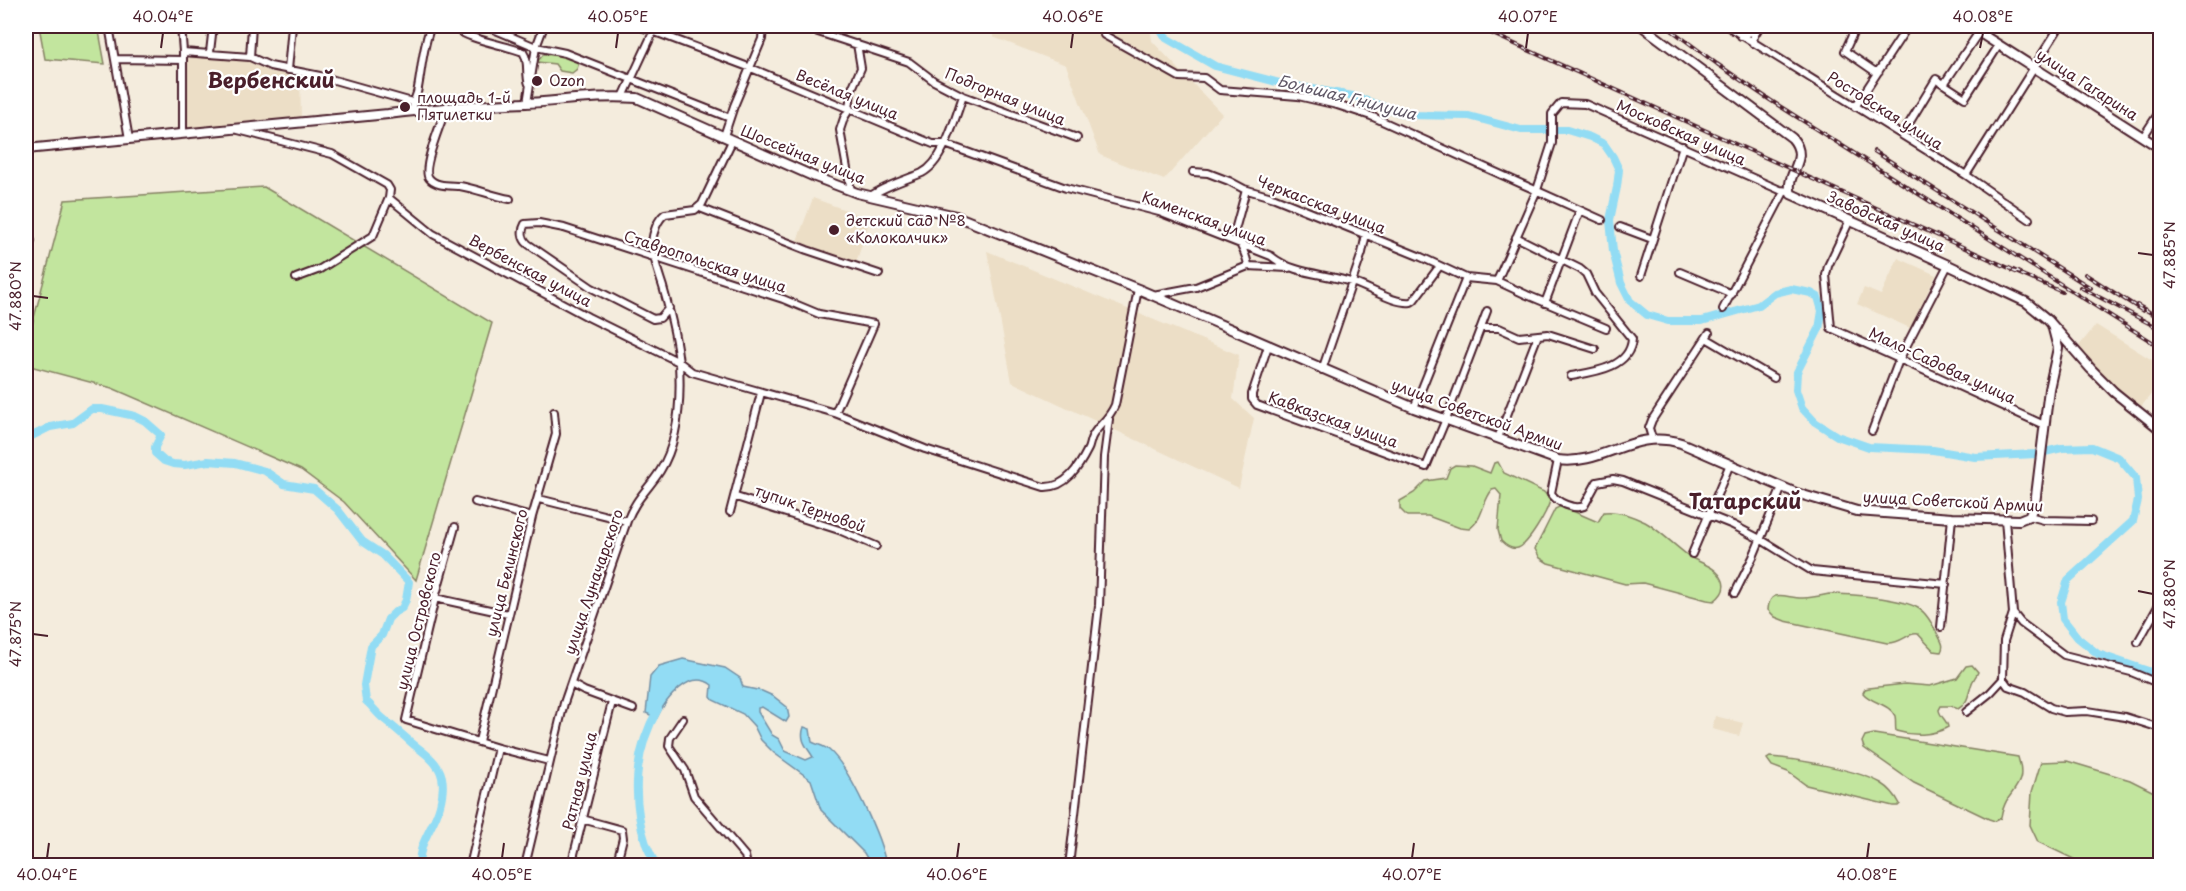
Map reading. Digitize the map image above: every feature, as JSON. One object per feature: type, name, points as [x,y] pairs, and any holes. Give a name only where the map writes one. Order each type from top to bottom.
[{"type":"main road","points":[[1642,26],[1792,138],[1797,145],[1799,157],[1787,191]]},
{"type":"main road","name":"улица Гагарина","points":[[1969,26],[2035,66],[2160,148]]},
{"type":"main road","points":[[234,129],[447,106],[623,97]]},
{"type":"main road","name":"Шоссейная улица","points":[[623,97],[637,98],[815,177],[871,196],[956,216],[1177,306]]},
{"type":"main road","name":"Вербенская улица","points":[[26,149],[234,129]]},
{"type":"main road","name":"Заводская улица","points":[[1787,191],[2026,303],[2052,325],[2114,392],[2160,429]]},
{"type":"main road","name":"улица Советской Армии","points":[[1177,306],[1414,408],[1558,460],[1579,462],[1652,438],[1661,438],[1681,443],[1815,500],[1857,511],[2005,520],[2019,520],[2029,516]]},
{"type":"main road","points":[[2029,516],[2035,504],[2050,380],[2058,348],[2052,325]]},
{"type":"main road","points":[[2058,348],[2070,346]]},
{"type":"street","points":[[109,26],[117,59],[129,139]]},
{"type":"street","points":[[181,26],[183,134]]},
{"type":"street","points":[[210,52],[213,26]]},
{"type":"street","points":[[250,57],[252,26]]},
{"type":"street","points":[[288,70],[292,26]]},
{"type":"street","points":[[413,111],[412,102],[418,92],[425,45],[431,26]]},
{"type":"street","points":[[451,26],[479,39],[523,52],[527,58],[527,78],[530,84]]},
{"type":"street","points":[[486,26],[536,47],[565,53],[730,118]]},
{"type":"street","points":[[527,103],[536,47],[544,26]]},
{"type":"street","name":"Весёлая улица","points":[[639,26],[655,28],[933,144],[945,144],[1046,182]]},
{"type":"street","points":[[763,26],[762,39],[730,118],[728,139],[709,193],[700,208],[807,250],[879,274]]},
{"type":"street","name":"Подгорная улица","points":[[793,26],[909,62],[934,81],[963,96],[1077,138]]},
{"type":"street","name":"Ростовская улица","points":[[1727,26],[1966,175],[2029,219]]},
{"type":"street","points":[[1741,36],[1751,32],[1755,26]]},
{"type":"street","points":[[1753,43],[1760,26]]},
{"type":"street","points":[[1850,26],[1855,29],[1845,51],[1874,71],[1879,71]]},
{"type":"street","points":[[1855,107],[1908,26]]},
{"type":"street","points":[[1966,175],[2060,26]]},
{"type":"street","points":[[623,97],[655,28]]},
{"type":"street","points":[[1944,84],[1979,32]]},
{"type":"street","points":[[1104,35],[1179,77],[1204,78],[1220,90],[1298,96],[1371,116],[1602,220]]},
{"type":"street","points":[[851,190],[840,130],[849,110],[851,91],[861,69],[857,44]]},
{"type":"street","points":[[1902,135],[1936,79],[1965,98],[1999,45]]},
{"type":"street","points":[[183,52],[210,52],[250,57],[270,66],[320,76],[412,102]]},
{"type":"street","points":[[117,59],[183,60]]},
{"type":"street","points":[[871,196],[877,191],[925,171],[935,161],[945,144],[963,96]]},
{"type":"street","name":"Московская улица","points":[[1537,190],[1552,143],[1552,114],[1561,103],[1585,104],[1787,191]]},
{"type":"street","points":[[447,106],[428,163],[429,178],[443,185],[461,186],[510,198]]},
{"type":"street","points":[[2143,137],[2160,111]]},
{"type":"street","name":"Вербенская улица","points":[[234,129],[332,154],[387,185],[390,190],[389,198],[433,234],[588,317],[679,362],[692,372],[835,413],[925,449],[1031,484],[1051,488],[1066,480],[1077,468],[1092,436],[1109,418]]},
{"type":"street","points":[[1641,276],[1683,146]]},
{"type":"street","name":"Черкасская улица","points":[[1193,172],[1208,172],[1246,190],[1275,198],[1421,257],[1466,278],[1497,281],[1606,328]]},
{"type":"street","name":"Каменская улица","points":[[1046,182],[1159,212],[1271,256],[1279,263],[1292,268],[1352,282],[1401,302],[1411,302],[1439,267]]},
{"type":"street","points":[[1246,190],[1235,230],[1248,258],[1248,266]]},
{"type":"street","points":[[1497,281],[1537,190]]},
{"type":"street","points":[[1724,309],[1787,191]]},
{"type":"street","points":[[296,278],[320,269],[373,236],[389,198]]},
{"type":"street","name":"улица Луначарского","points":[[525,866],[564,703],[627,521],[634,504],[658,474],[672,446],[677,418],[679,362],[669,308],[652,240],[662,216],[669,212],[700,208]]},
{"type":"street","points":[[1545,303],[1580,210]]},
{"type":"street","name":"Мало-Садовая улица","points":[[1850,220],[1826,275],[1831,328],[2044,425]]},
{"type":"street","name":"Ставропольская улица","points":[[669,308],[664,315],[656,319],[592,288],[528,244],[523,228],[528,223],[564,228],[656,260],[783,299],[809,311],[874,324],[835,413]]},
{"type":"street","points":[[1620,226],[1652,239]]},
{"type":"street","points":[[1322,370],[1365,243],[1366,234]]},
{"type":"street","points":[[1516,237],[1586,274],[1595,293],[1632,339],[1631,347],[1618,363],[1571,376]]},
{"type":"street","points":[[26,256],[32,241]]},
{"type":"street","points":[[1872,431],[1899,360],[1948,265]]},
{"type":"street","points":[[1152,295],[1196,287],[1248,266],[1292,268]]},
{"type":"street","points":[[1680,272],[1732,294]]},
{"type":"street","points":[[1414,408],[1466,278]]},
{"type":"street","points":[[1069,866],[1099,606],[1104,457],[1109,418],[1115,405],[1138,289]]},
{"type":"street","points":[[1446,419],[1487,311]]},
{"type":"street","points":[[1481,328],[1499,327],[1519,337],[1557,336],[1595,349]]},
{"type":"street","points":[[1498,438],[1538,335]]},
{"type":"street","points":[[1652,438],[1649,428],[1652,420],[1707,336],[1774,378]]},
{"type":"street","name":"Кавказская улица","points":[[1268,346],[1252,394],[1252,399],[1257,405],[1426,467],[1446,419]]},
{"type":"street","name":"тупик Терновой","points":[[730,512],[736,497],[761,393]]},
{"type":"street","name":"улица Белинского","points":[[478,741],[532,517],[556,434],[554,412]]},
{"type":"street","points":[[1558,460],[1551,493],[1554,498],[1573,507],[1584,506],[1597,482],[1613,479],[1634,485],[1760,539],[1812,572],[1946,584]]},
{"type":"street","points":[[1692,554],[1730,464]]},
{"type":"street","points":[[1736,593],[1782,487]]},
{"type":"street","name":"тупик Терновой","points":[[736,497],[839,530],[876,546]]},
{"type":"street","points":[[539,499],[627,521]]},
{"type":"street","points":[[475,502],[532,517]]},
{"type":"street","name":"улица Советской Армии","points":[[2029,516],[2044,520],[2091,521]]},
{"type":"street","points":[[1941,627],[1952,518]]},
{"type":"street","points":[[2005,520],[2013,613],[2004,641],[2003,679],[2008,686],[2025,692],[2050,708],[2065,712],[2087,711],[2125,717],[2160,728]]},
{"type":"street","name":"улица Островского","points":[[455,527],[435,598],[406,720],[478,741]]},
{"type":"street","points":[[435,598],[508,614]]},
{"type":"street","points":[[2138,642],[2160,603]]},
{"type":"street","points":[[2013,613],[2021,623],[2064,655],[2131,672],[2160,684]]},
{"type":"street","points":[[1966,712],[2003,679]]},
{"type":"street","points":[[571,684],[633,709]]},
{"type":"street","name":"Ратная улица","points":[[571,866],[612,702]]},
{"type":"street","points":[[683,719],[670,738],[669,746],[685,770],[694,796],[745,856],[747,866]]},
{"type":"street","points":[[478,741],[549,761]]},
{"type":"street","points":[[470,866],[498,748]]},
{"type":"street","points":[[582,819],[622,830],[623,838],[616,866]]},
{"type":"shaded area","points":[[992,26],[1150,26],[1152,41],[1222,114],[1164,180],[1100,155],[1066,65],[993,37]]},
{"type":"shaded area","points":[[194,55],[243,59],[270,72],[300,74],[301,119],[187,129],[184,62]]},
{"type":"shaded area","name":"детский сад №8 «Колоколчик»","points":[[813,198],[870,219],[856,263],[797,241]]},
{"type":"shaded area","points":[[987,251],[1239,355],[1233,399],[1254,418],[1239,488],[1012,382]]},
{"type":"shaded area","points":[[1898,258],[1936,275],[1910,328],[1857,304],[1864,288],[1881,295]]},
{"type":"shaded area","points":[[2096,325],[2160,365],[2160,383],[2140,408],[2103,376],[2078,347]]},
{"type":"shaded area","points":[[1715,716],[1743,723],[1739,736],[1712,729]]},
{"type":"green space","points":[[39,26],[98,26],[105,64],[45,59]]},
{"type":"green space","points":[[559,54],[579,62],[577,69],[572,73],[560,71],[555,64],[537,62],[543,55]]},
{"type":"green space","points":[[264,187],[492,323],[416,580],[344,502],[301,470],[112,388],[26,365],[26,348],[65,200]]},
{"type":"green space","points":[[1498,462],[1504,473],[1544,492],[1550,500],[1537,527],[1527,541],[1518,548],[1506,546],[1501,541],[1498,530],[1501,495],[1496,489],[1492,490],[1480,516],[1469,529],[1428,516],[1407,516],[1400,509],[1400,501],[1414,493],[1426,481],[1446,478],[1450,468],[1455,465],[1472,466],[1490,473],[1494,463]]},
{"type":"green space","points":[[1561,506],[1598,522],[1604,512],[1615,512],[1645,522],[1690,557],[1717,572],[1723,581],[1722,592],[1714,601],[1707,600],[1643,583],[1625,584],[1548,563],[1540,558],[1535,549],[1555,509]]},
{"type":"green space","points":[[1829,594],[1888,599],[1918,608],[1927,616],[1940,639],[1943,645],[1941,652],[1934,651],[1918,634],[1897,642],[1887,643],[1785,621],[1775,617],[1768,610],[1769,603],[1776,596],[1806,598]]},
{"type":"green space","points":[[1972,665],[1978,672],[1972,682],[1966,702],[1958,709],[1941,706],[1939,710],[1948,727],[1929,734],[1909,734],[1896,731],[1893,712],[1863,693],[1869,688],[1905,684],[1930,686],[1957,678],[1966,666]]},
{"type":"green space","points":[[1874,734],[2018,757],[2020,780],[2006,802],[2001,818],[1995,821],[1914,783],[1864,748],[1862,742],[1865,736]]},
{"type":"green space","points":[[1770,757],[1827,766],[1871,778],[1887,787],[1900,804],[1893,806],[1806,785],[1788,772],[1772,766],[1767,759]]},
{"type":"green space","points":[[2067,761],[2130,780],[2160,795],[2160,865],[2086,865],[2038,842],[2030,825],[2032,792],[2041,762]]},
{"type":"water","points":[[683,659],[725,668],[740,678],[743,687],[773,696],[787,707],[789,717],[786,722],[762,707],[758,708],[758,712],[772,735],[779,739],[785,751],[806,760],[813,757],[802,736],[804,727],[810,729],[812,742],[829,750],[846,771],[855,787],[878,838],[886,865],[871,865],[864,853],[821,810],[811,780],[774,753],[761,740],[754,726],[743,714],[713,700],[712,685],[695,680],[687,683],[672,695],[657,718],[646,713],[650,677],[659,666]]},
{"type":"waterway","name":"Большая Гнилуша","points":[[1161,26],[1166,38],[1215,66],[1284,84],[1353,96],[1407,115],[1469,116],[1521,130],[1567,130],[1604,144],[1619,170],[1610,220],[1613,251],[1621,283],[1630,301],[1647,315],[1668,321],[1702,321],[1759,305],[1775,293],[1791,289],[1811,293],[1818,297],[1822,311],[1819,329],[1797,372],[1796,390],[1802,408],[1815,422],[1837,436],[1869,447],[1933,450],[1975,457],[2036,454],[2062,448],[2092,447],[2119,458],[2136,478],[2138,500],[2133,521],[2068,580],[2061,602],[2063,619],[2078,638],[2098,654],[2160,675]]},
{"type":"waterway","points":[[26,439],[50,427],[73,423],[92,409],[135,416],[145,421],[161,435],[155,447],[155,453],[164,461],[185,465],[208,461],[235,463],[265,471],[284,484],[314,489],[338,510],[362,541],[383,555],[409,582],[402,608],[388,619],[382,635],[371,646],[364,685],[366,701],[382,718],[429,756],[442,776],[440,805],[421,849],[419,866]]},
{"type":"waterway","points":[[656,866],[641,827],[637,775],[644,741],[658,709]]},
{"type":"railway","points":[[1475,26],[2020,273]]},
{"type":"railway","points":[[1666,26],[1770,100],[2160,347]]},
{"type":"railway","points":[[1874,151],[2091,288]]},
{"type":"railway","points":[[2013,271],[2062,292]]},
{"type":"railway","points":[[2085,274],[2143,311]]},
{"type":"railway","points":[[2080,287],[2160,329]]},
{"type":"railway","points":[[2137,305],[2160,318]]},
{"type":"place","name":"Ozon","points":[[537,81]]},
{"type":"place","name":"площадь 1-й Пятилетки","points":[[405,107]]},
{"type":"place","name":"детский сад №8 «Колоколчик»","points":[[834,230]]},
{"type":"district","name":"Вербенский","points":[[271,81]]},
{"type":"district","name":"Татарский","points":[[1745,502]]}]
